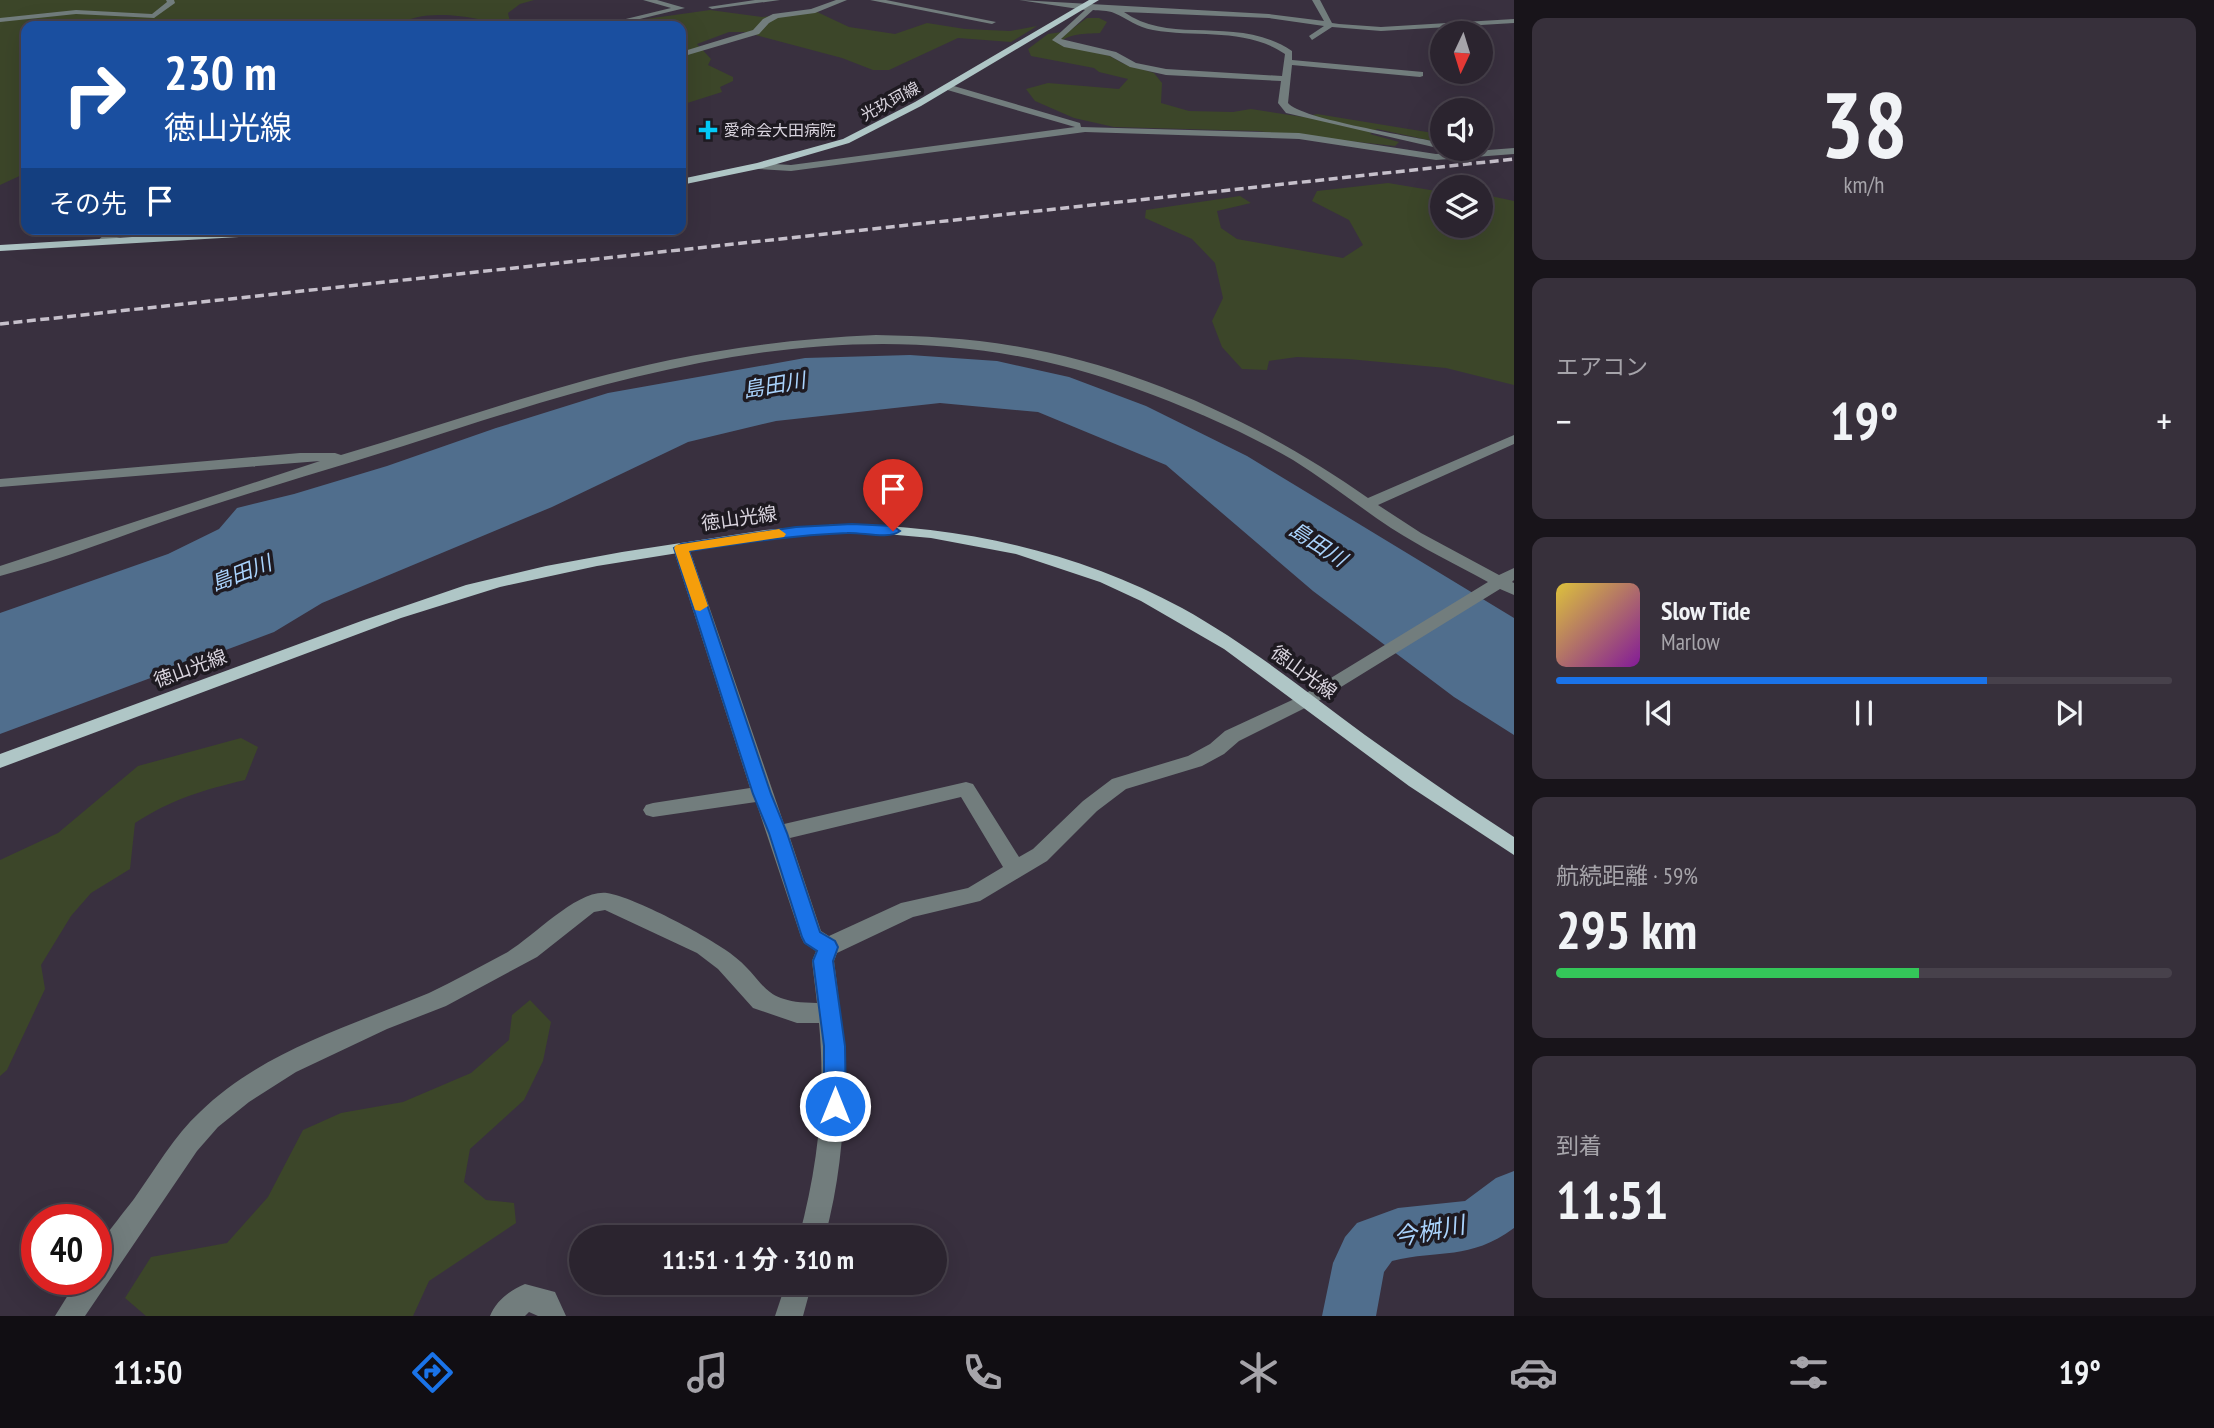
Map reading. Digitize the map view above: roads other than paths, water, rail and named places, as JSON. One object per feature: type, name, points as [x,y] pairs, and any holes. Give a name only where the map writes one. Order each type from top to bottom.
[{"type":"main road","name":"光玖珂線","points":[[686,181],[759,166],[846,141],[1085,9],[1095,0]]},
{"type":"main road","points":[[0,248],[222,235]]},
{"type":"main road","name":"徳山光線","points":[[0,761],[475,588],[578,564],[796,531],[852,528],[967,538],[1028,552],[1095,573],[1150,598],[1315,694],[1444,802],[1514,846]]},
{"type":"street","points":[[150,21],[153,16],[171,3],[170,0]]},
{"type":"street","points":[[712,7],[776,0]]},
{"type":"street","points":[[808,0],[827,5]]},
{"type":"street","points":[[686,52],[756,32],[766,21],[776,16],[843,0]]},
{"type":"street","points":[[874,0],[992,22]]},
{"type":"street","points":[[925,0],[986,11]]},
{"type":"street","points":[[1023,0],[1085,9],[1260,15],[1369,29],[1428,28],[1483,21],[1514,21]]},
{"type":"street","points":[[1316,0],[1329,24]]},
{"type":"street","points":[[623,21],[681,8],[654,1]]},
{"type":"street","points":[[1085,9],[1056,40],[1066,45],[1113,54],[1133,65],[1166,72],[1286,79]]},
{"type":"street","points":[[1115,10],[1121,17],[1142,25],[1265,39],[1289,53],[1283,103],[1289,111],[1430,143]]},
{"type":"street","points":[[0,20],[76,12],[153,16]]},
{"type":"street","points":[[1312,38],[1327,29],[1329,24]]},
{"type":"street","points":[[1289,62],[1336,67],[1362,65],[1420,74]]},
{"type":"street","points":[[947,87],[1012,104],[1085,129]]},
{"type":"street","points":[[759,166],[791,168],[1085,129],[1299,136],[1430,156]]},
{"type":"street","points":[[1493,153],[1514,151]]},
{"type":"street","points":[[102,242],[115,235]]},
{"type":"street","points":[[0,571],[527,400],[657,366],[760,345],[817,340],[933,340],[1027,352],[1133,383],[1261,438],[1322,473],[1416,537],[1504,583]]},
{"type":"street","points":[[1367,504],[1514,439]]},
{"type":"street","points":[[0,483],[300,457],[332,457],[343,460]]},
{"type":"street","points":[[681,548],[812,937],[828,947]]},
{"type":"street","points":[[816,1225],[824,1198],[835,1106],[834,1046],[823,961],[828,947],[909,909],[973,895],[1040,855],[1090,806],[1119,784],[1195,761],[1217,749],[1232,736],[1315,694],[1504,583]]},
{"type":"street","points":[[778,833],[965,789],[1017,871]]},
{"type":"street","points":[[653,810],[762,794]]},
{"type":"street","points":[[112,1253],[188,1143],[209,1119],[242,1094],[288,1064],[379,1022],[438,999],[529,951],[588,904],[605,901],[622,906],[705,947],[726,962],[761,1001],[797,1013],[830,1013]]},
{"type":"street","points":[[69,1316],[83,1295]]},
{"type":"street","points":[[789,1316],[795,1295]]},
{"type":"street","points":[[504,1316],[525,1298],[545,1302],[552,1316]]},
{"type":"water","name":"島田川","points":[[910,355],[997,361],[1069,377],[1146,406],[1247,456],[1514,618],[1514,735],[1454,697],[1313,591],[1166,465],[1038,412],[940,403],[776,421],[688,442],[552,507],[322,603],[274,632],[0,734],[0,613],[168,554],[219,529],[237,508],[387,466],[608,393],[805,358]]},
{"type":"waterway","name":"今桝川","points":[[1349,1316],[1360,1263],[1375,1241],[1398,1234],[1470,1225],[1514,1196]]},
{"type":"railway","points":[[0,324],[1514,159]]},
{"type":"place","name":"愛命会大田病院","points":[[708,130]]}]
